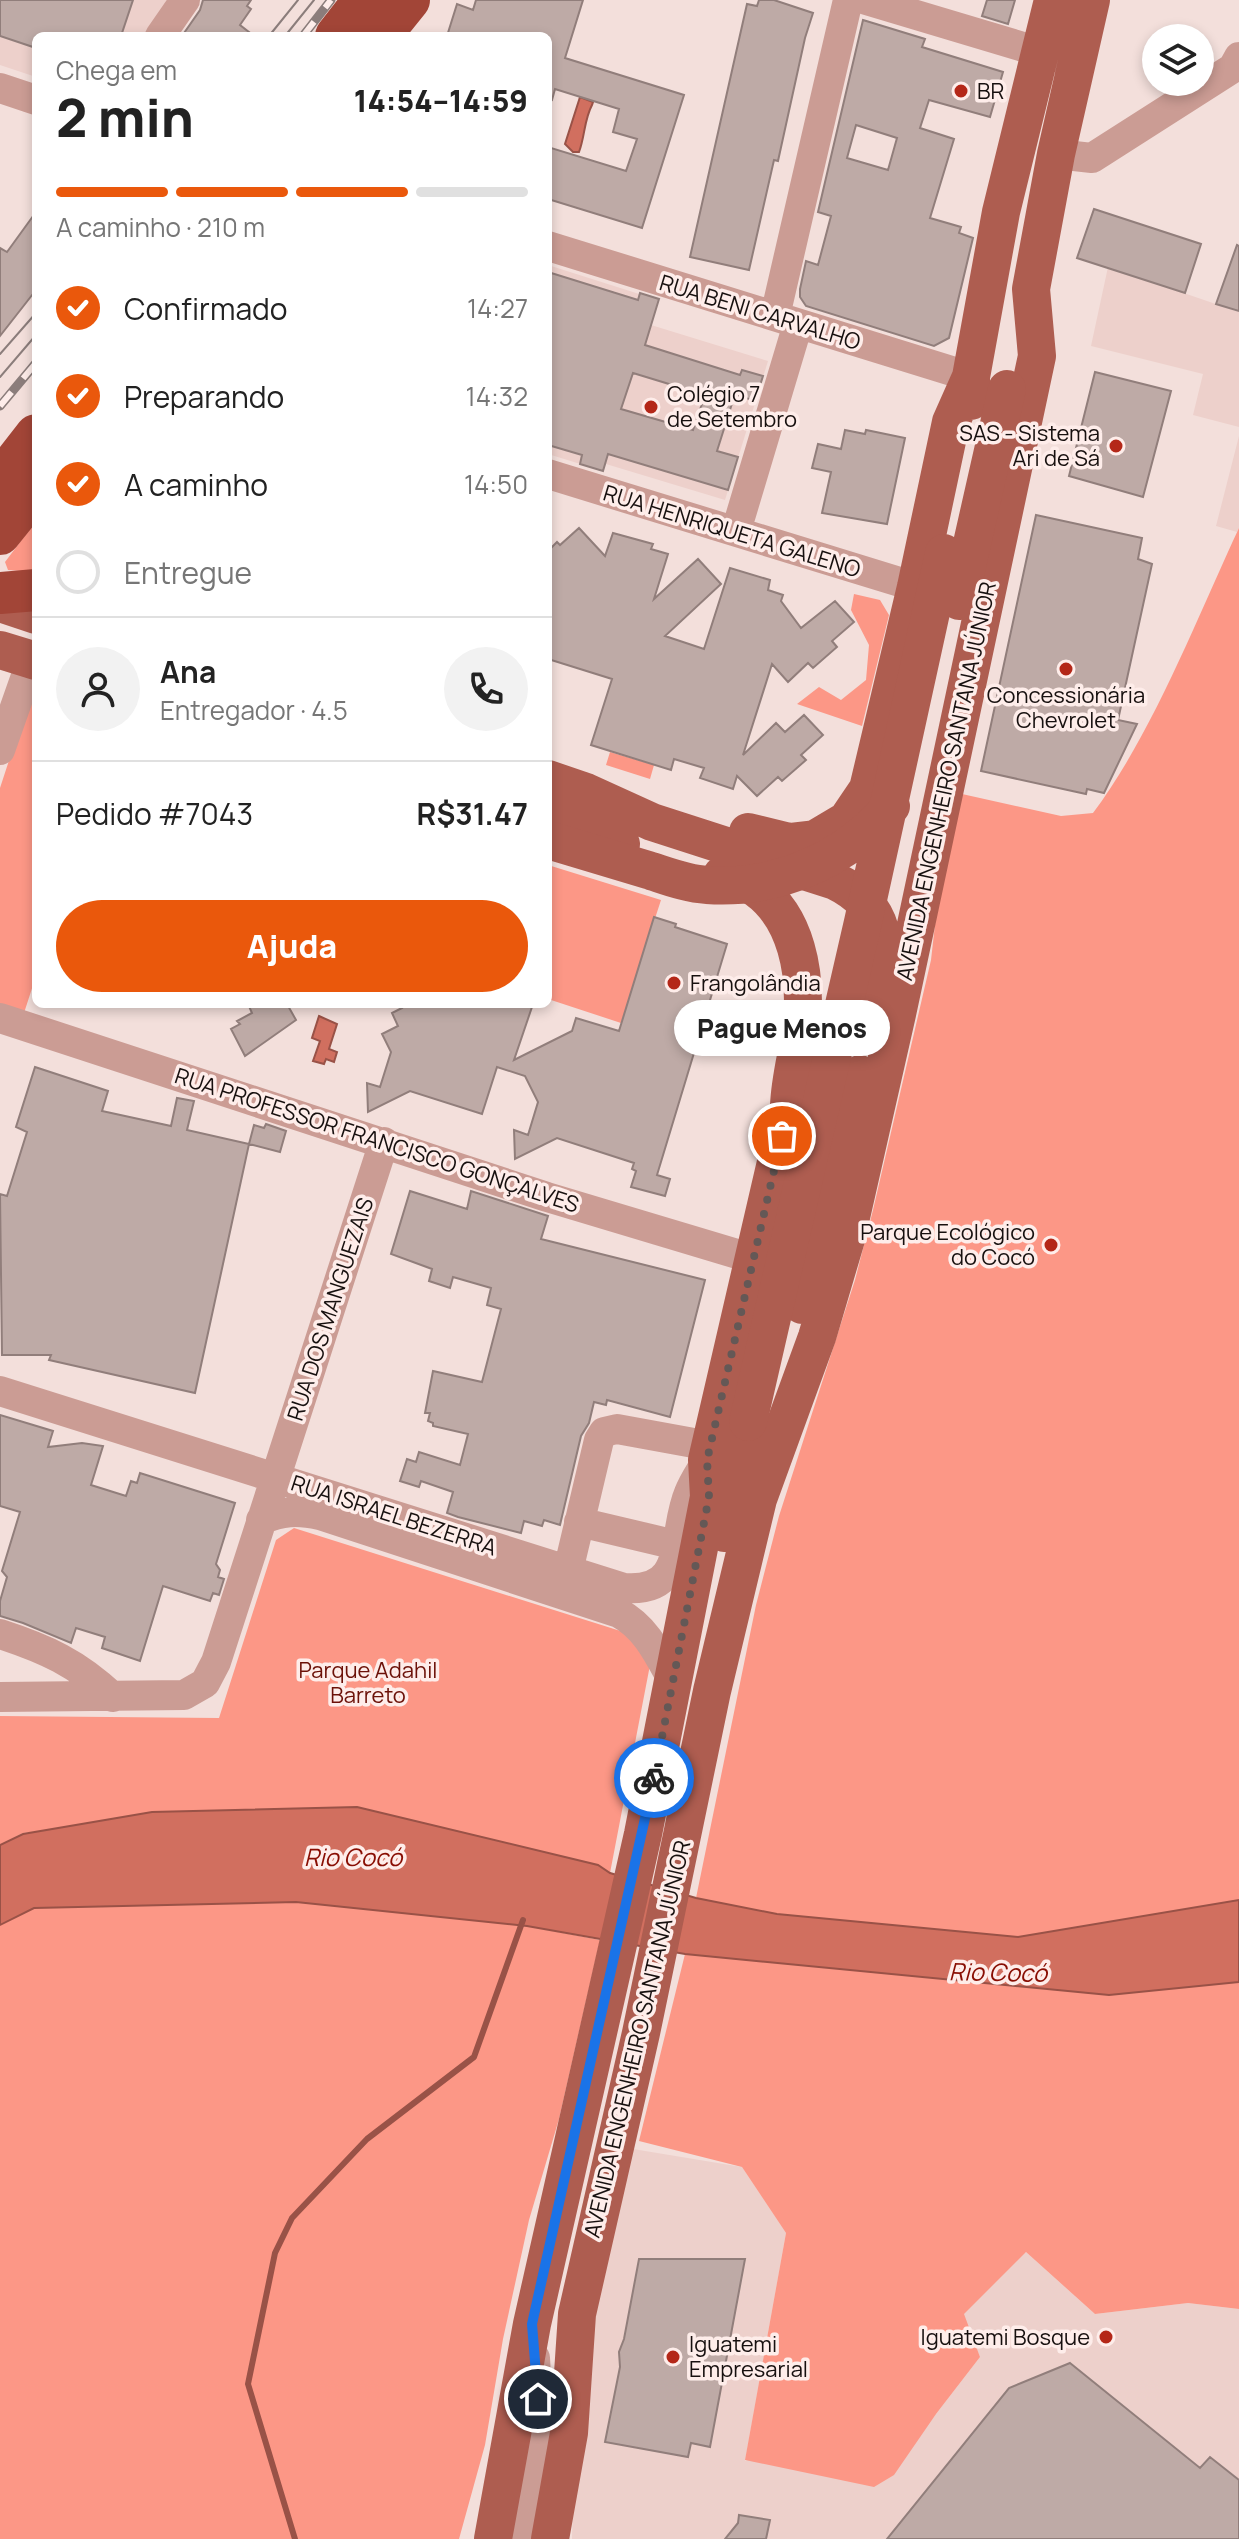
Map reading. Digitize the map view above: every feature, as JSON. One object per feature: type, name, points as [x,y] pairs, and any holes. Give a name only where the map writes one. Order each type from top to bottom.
[{"type":"highway","points":[[339,32],[364,0]]},
{"type":"highway","points":[[383,32],[409,0]]},
{"type":"highway","points":[[0,481],[22,442],[32,414]]},
{"type":"highway","points":[[0,534],[32,494]]},
{"type":"highway","points":[[0,593],[32,590]]},
{"type":"main road","name":"AVENIDA ENGENHEIRO SANTANA JÚNIOR","points":[[674,1683],[696,1648],[703,1628],[863,922],[972,427],[971,377],[1001,212],[1053,0]]},
{"type":"main road","name":"AVENIDA ENGENHEIRO SANTANA JÚNIOR","points":[[550,2539],[569,2433],[577,2314],[641,2033],[712,1691],[758,1499],[817,1337],[846,1239],[897,1014],[957,720],[1037,356],[1031,289],[1056,154],[1091,0]]},
{"type":"main road","points":[[552,841],[683,881],[707,885],[736,884],[780,878],[814,865],[842,850],[881,817],[899,795],[924,750],[1031,289]]},
{"type":"main road","points":[[586,792],[658,804],[767,837],[803,842],[836,828],[852,815],[868,789],[951,422],[971,377]]},
{"type":"main road","points":[[0,603],[32,614]]},
{"type":"main road","points":[[873,767],[875,784],[882,797],[900,802],[912,798],[931,779],[957,720]]},
{"type":"main road","points":[[552,780],[652,822],[835,881],[855,892],[873,912],[883,936],[884,964],[858,1082],[840,1137],[758,1499]]},
{"type":"main road","name":"AVENIDA ENGENHEIRO SANTANA JÚNIOR","points":[[493,2539],[532,2324],[674,1683],[687,1551],[709,1497],[709,1453],[789,1106],[803,987],[795,942],[788,926],[770,901],[747,884],[552,820]]},
{"type":"main road","points":[[789,1106],[807,1082],[835,961],[840,954],[853,948],[866,958],[867,968],[843,1081],[840,1137]]},
{"type":"street","points":[[163,32],[185,0]]},
{"type":"street","points":[[736,531],[787,320],[848,0]]},
{"type":"street","points":[[866,0],[1077,63]]},
{"type":"street","points":[[1056,154],[1092,158],[1233,68],[1239,57]]},
{"type":"street","points":[[0,88],[32,99]]},
{"type":"street","name":"RUA BENI CARVALHO","points":[[552,247],[971,377]]},
{"type":"street","name":"RUA HENRIQUETA GALENO","points":[[552,475],[916,587]]},
{"type":"street","points":[[0,750],[23,657]]},
{"type":"street","name":"RUA PROFESSOR FRANCISCO GONÇALVES","points":[[0,1018],[547,1197],[754,1259]]},
{"type":"street","name":"RUA DOS MANGUEZAIS","points":[[0,1697],[184,1695],[205,1683],[216,1662],[384,1142]]},
{"type":"street","name":"RUA ISRAEL BEZERRA","points":[[0,1391],[624,1588],[641,1590],[656,1586],[687,1551]]},
{"type":"street","points":[[568,1571],[599,1440],[604,1432],[617,1429],[709,1453]]},
{"type":"street","name":"RUA ISRAEL BEZERRA","points":[[261,1520],[278,1512],[309,1512],[619,1613],[634,1621],[674,1683]]},
{"type":"street","points":[[579,1522],[687,1551]]},
{"type":"street","points":[[0,1634],[61,1657],[87,1673],[113,1697]]},
{"type":"street","points":[[519,2539],[539,2427],[532,2324]]},
{"type":"shaded area","points":[[0,0],[169,0],[147,32],[32,32],[32,76],[0,65]]},
{"type":"shaded area","name":"Colégio 7 de Setembro","points":[[552,266],[658,300],[651,325],[768,361],[725,500],[606,464],[603,471],[552,455]]},
{"type":"shaded area","points":[[1108,267],[1239,312],[1239,427],[1193,415],[1203,374],[1091,346]]},
{"type":"shaded area","points":[[1239,436],[1239,528],[1237,532],[1216,526]]},
{"type":"shaded area","name":"Iguatemi Bosque","points":[[627,2148],[742,2167],[786,2233],[745,2461],[936,2414],[980,2357],[963,2314],[1026,2252],[1095,2314],[1188,2303],[1239,2309],[1239,2539],[572,2539],[573,2494],[592,2322]]},
{"type":"green space","points":[[32,526],[32,572],[8,570],[5,562]]},
{"type":"green space","name":"Parque Ecológico do Cocó","points":[[1239,528],[1239,1900],[1018,1937],[777,1914],[696,1898],[756,1605],[779,1516],[855,1280],[873,1210],[931,960],[936,916],[962,794],[1061,816],[1093,813],[1115,782],[1154,712]]},
{"type":"green space","points":[[854,594],[880,600],[889,615],[862,726],[797,704],[819,687],[841,700],[866,680],[869,645],[851,610]]},
{"type":"green space","points":[[32,690],[32,988],[24,1013],[0,1005],[0,788]]},
{"type":"green space","points":[[610,752],[654,765],[650,779],[606,765]]},
{"type":"green space","points":[[552,866],[661,900],[621,1023],[552,1000]]},
{"type":"green space","name":"Parque Adahil Barreto","points":[[294,1528],[630,1634],[650,1665],[610,1873],[598,1865],[357,1807],[23,1833],[0,1845],[0,1716],[219,1718],[276,1540]]},
{"type":"green space","points":[[296,1902],[527,1926],[600,1940],[559,2119],[529,2220],[503,2339],[485,2445],[459,2539],[0,2539],[0,1925],[34,1908]]},
{"type":"green space","points":[[685,1954],[1109,1995],[1239,1982],[1239,2309],[1188,2303],[1095,2314],[1026,2252],[964,2314],[980,2357],[894,2475],[874,2487],[745,2460],[786,2233],[742,2167],[639,2141]]},
{"type":"water","points":[[580,97],[593,102],[579,152],[573,152],[565,144]]},
{"type":"water","points":[[319,1016],[337,1024],[329,1049],[337,1052],[334,1062],[326,1059],[324,1064],[313,1061],[320,1041],[312,1038]]},
{"type":"water","name":"Rio Cocó","points":[[357,1807],[598,1865],[610,1873],[696,1898],[777,1914],[1018,1937],[1239,1900],[1239,1982],[1109,1995],[685,1954],[527,1926],[296,1902],[34,1908],[0,1925],[0,1845],[23,1834],[152,1812]]},
{"type":"building","points":[[0,0],[133,0],[122,32],[32,32],[32,47],[0,36]]},
{"type":"building","points":[[203,0],[251,0],[247,6],[251,9],[240,25],[249,32],[185,32]]},
{"type":"building","points":[[476,0],[583,0],[565,58],[684,95],[642,228],[552,200],[552,148],[626,171],[637,139],[613,132],[619,109],[555,89],[552,100],[552,32],[448,32],[457,4],[473,10]]},
{"type":"building","points":[[759,0],[774,0],[813,13],[749,270],[690,257],[747,4],[757,6]]},
{"type":"building","points":[[987,0],[1015,0],[1008,24],[982,16]]},
{"type":"building","points":[[863,20],[925,39],[922,47],[1003,72],[990,117],[929,100],[920,128],[954,139],[930,218],[961,227],[959,233],[973,238],[949,338],[934,346],[806,306],[800,297],[800,289],[806,261],[818,265],[831,216],[818,212]],"holes":[[[856,125],[897,138],[888,170],[847,158]]]},
{"type":"building","points":[[1094,209],[1201,244],[1185,293],[1077,258]]},
{"type":"building","points":[[32,218],[32,295],[0,336],[0,248],[7,252]]},
{"type":"building","points":[[1239,246],[1239,311],[1216,304]]},
{"type":"building","name":"Colégio 7 de Setembro","points":[[552,273],[638,300],[640,293],[659,299],[645,345],[740,375],[742,370],[763,376],[755,401],[735,394],[717,451],[738,457],[728,490],[608,454],[603,471],[580,464],[582,455],[552,446]],"holes":[[[633,373],[705,395],[693,430],[621,409]]]},
{"type":"building","name":"SAS - Sistema Ari de Sá","points":[[1095,372],[1171,391],[1143,497],[1069,476]]},
{"type":"building","points":[[845,430],[865,434],[866,430],[905,438],[887,524],[822,513],[831,472],[812,468],[818,444],[841,449]]},
{"type":"building","name":"Concessionária Chevrolet","points":[[1036,515],[1142,538],[1138,559],[1152,564],[1118,720],[1137,724],[1104,793],[1087,789],[1086,794],[981,771]]},
{"type":"building","points":[[579,528],[605,556],[613,533],[653,544],[651,549],[668,554],[654,599],[698,559],[721,584],[665,636],[704,649],[730,568],[770,580],[768,590],[783,595],[781,601],[801,628],[835,601],[854,622],[832,641],[837,647],[813,668],[808,663],[788,682],[772,664],[743,755],[776,723],[785,732],[804,715],[823,735],[801,755],[806,760],[782,781],[778,777],[757,796],[737,776],[733,789],[700,778],[704,768],[674,759],[671,770],[591,745],[612,679],[552,660],[552,547],[557,542],[560,545]]},
{"type":"building","points":[[654,917],[727,944],[657,1175],[670,1179],[665,1196],[631,1187],[636,1171],[632,1169],[634,1163],[557,1138],[515,1159],[514,1130],[528,1135],[538,1102],[525,1076],[497,1067],[482,1114],[410,1091],[368,1112],[367,1083],[380,1087],[391,1052],[382,1034],[398,1026],[392,1013],[402,1008],[532,1008],[514,1060],[572,1031],[576,1018],[619,1031]]},
{"type":"building","points":[[250,1008],[289,1008],[296,1020],[245,1056],[231,1029],[240,1024],[237,1021],[252,1013]]},
{"type":"building","points":[[35,1067],[108,1091],[102,1111],[171,1126],[177,1098],[194,1101],[187,1130],[249,1144],[195,1393],[49,1360],[51,1355],[2,1355],[0,1194],[7,1196],[27,1132],[16,1127]]},
{"type":"building","points":[[266,1124],[286,1131],[280,1152],[249,1144],[254,1125],[264,1128]]},
{"type":"building","points":[[410,1191],[467,1209],[471,1191],[548,1216],[541,1239],[705,1280],[670,1417],[607,1400],[606,1405],[594,1402],[589,1423],[581,1436],[560,1525],[544,1520],[542,1526],[524,1521],[521,1533],[458,1517],[447,1513],[453,1492],[421,1481],[419,1487],[400,1481],[407,1459],[416,1462],[419,1452],[460,1465],[468,1434],[433,1426],[428,1421],[430,1413],[425,1413],[433,1371],[482,1382],[501,1309],[487,1305],[491,1288],[453,1277],[450,1288],[429,1281],[432,1269],[391,1254]]},
{"type":"building","points":[[0,1415],[53,1431],[48,1447],[82,1443],[103,1446],[91,1485],[126,1496],[131,1481],[137,1483],[140,1473],[235,1503],[216,1564],[220,1570],[218,1577],[224,1579],[219,1595],[213,1593],[210,1601],[163,1586],[140,1661],[102,1648],[105,1637],[76,1628],[71,1643],[0,1616],[0,1601],[7,1577],[2,1571],[20,1512],[0,1506]]},
{"type":"building","name":"Iguatemi Empresarial","points":[[639,2259],[745,2259],[710,2447],[691,2443],[688,2457],[605,2442],[620,2367],[619,2352]]},
{"type":"building","points":[[1070,2363],[1200,2468],[1210,2457],[1239,2480],[1239,2539],[887,2539],[1009,2388]]},
{"type":"building","points":[[739,2515],[770,2520],[766,2539],[725,2539],[738,2523]]},
{"type":"waterway","points":[[295,2539],[248,2384],[275,2253],[292,2218],[367,2139],[474,2057],[523,1920]]},
{"type":"tram line","points":[[272,32],[298,0]]},
{"type":"tram line","points":[[288,32],[314,0]]},
{"type":"tram line","points":[[0,354],[32,318]]},
{"type":"tram line","points":[[0,377],[32,340]]},
{"type":"railway","points":[[306,32],[331,0]]},
{"type":"railway","points":[[0,406],[32,368]]},
{"type":"way so far","points":[[654,1778],[709,1497],[707,1460],[782,1136]]},
{"type":"place","name":"BR","points":[[961,91]]},
{"type":"place","name":"Colégio 7 de Setembro","points":[[651,407]]},
{"type":"place","name":"SAS - Sistema Ari de Sá","points":[[1116,446]]},
{"type":"place","name":"Concessionária Chevrolet","points":[[1066,669]]},
{"type":"place","name":"Frangolândia","points":[[674,983]]},
{"type":"place","name":"Pague Menos","points":[[782,1136]]},
{"type":"place","name":"Parque Ecológico do Cocó","points":[[1051,1245]]},
{"type":"place","name":"Iguatemi Bosque","points":[[1106,2337]]},
{"type":"place","name":"Iguatemi Empresarial","points":[[673,2357]]},
{"type":"route","points":[[538,2399],[532,2324],[654,1778]]}]
